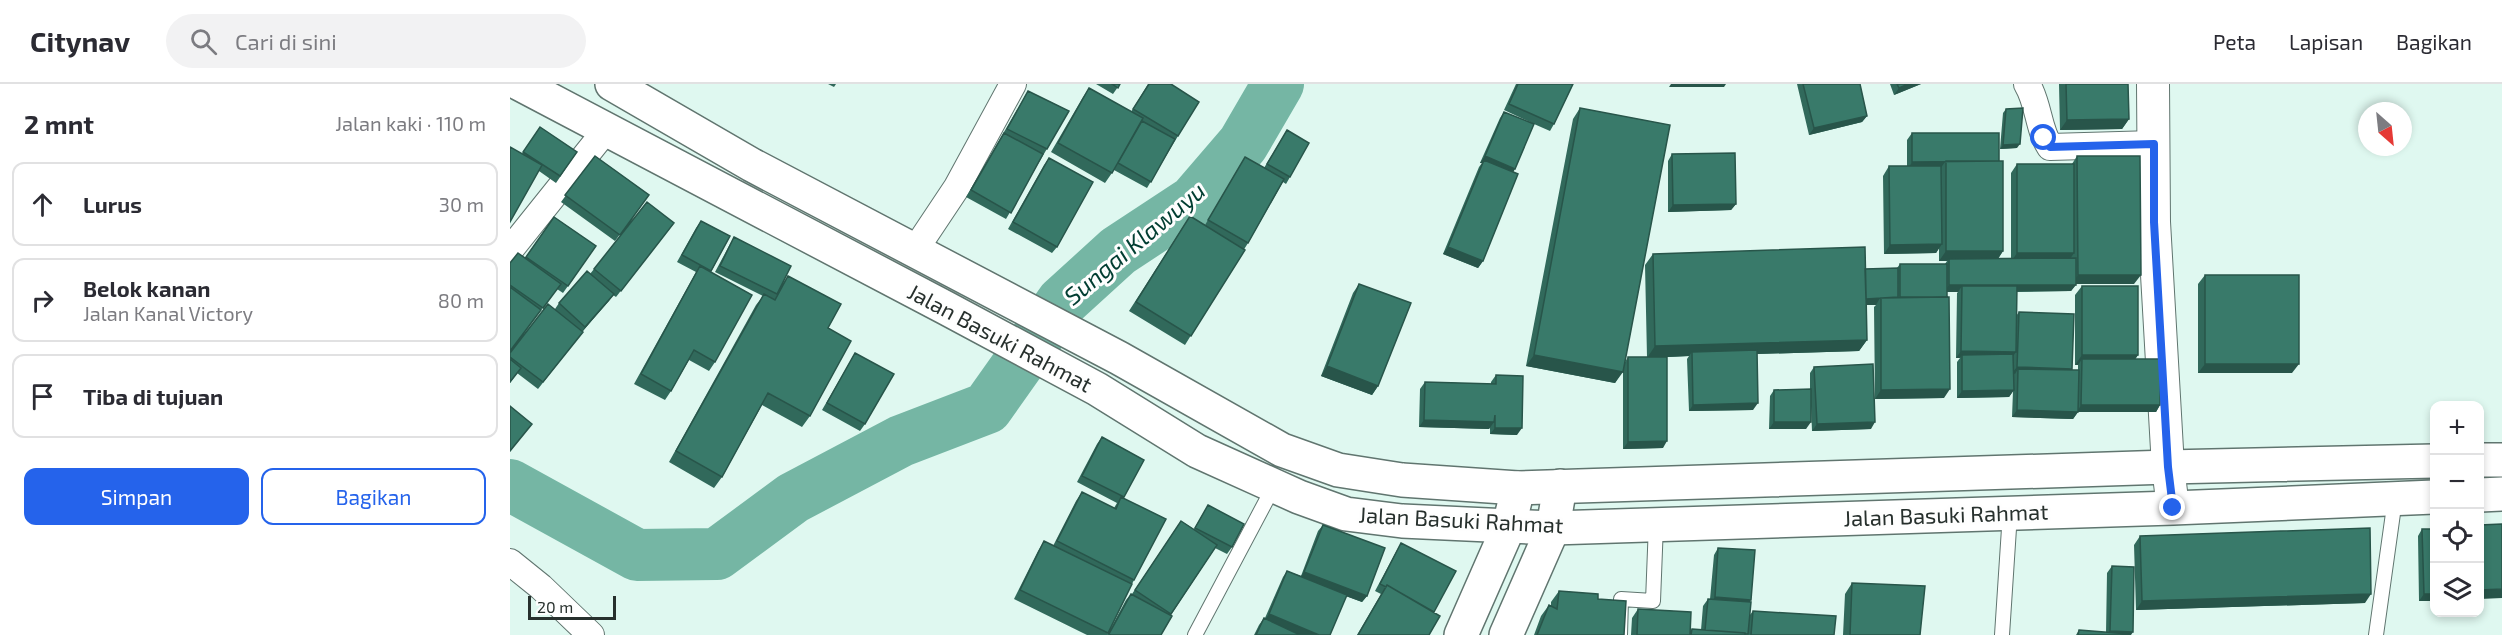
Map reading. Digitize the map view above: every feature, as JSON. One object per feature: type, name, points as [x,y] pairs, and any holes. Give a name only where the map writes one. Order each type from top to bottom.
[{"type":"main road","name":"Jalan Basuki Rahmat","points":[[520,84],[1096,389],[1197,451],[1274,486],[1346,514],[1402,521],[1553,528],[2430,497]]},
{"type":"main road","name":"Jalan Basuki Rahmat","points":[[612,84],[752,165],[1119,358],[1282,450],[1338,470],[1402,480],[1518,488],[2168,467],[2430,461]]},
{"type":"main road","points":[[736,198],[752,165]]},
{"type":"main road","points":[[2484,460],[2502,460]]},
{"type":"main road","points":[[1506,635],[1553,528],[1560,486]]},
{"type":"main road","points":[[1461,635],[1509,526],[1518,488]]},
{"type":"main road","points":[[2484,495],[2502,494]]},
{"type":"street","points":[[915,250],[957,187],[1013,84]]},
{"type":"street","points":[[2027,84],[2040,114],[2044,138],[2050,147],[2154,144]]},
{"type":"street","points":[[2153,84],[2154,222],[2168,467],[2173,508]]},
{"type":"street","points":[[510,250],[606,130]]},
{"type":"street","points":[[510,562],[541,587],[591,635]]},
{"type":"lane","points":[[1195,635],[1274,486]]},
{"type":"lane","points":[[2376,635],[2395,499]]},
{"type":"lane","points":[[2002,635],[2010,513]]},
{"type":"lane","points":[[1620,635],[1621,599],[1653,601],[1656,524]]},
{"type":"building","points":[[1149,84],[1171,84],[1199,102],[1178,136],[1133,109]]},
{"type":"building","points":[[1518,84],[1573,84],[1554,124],[1509,104]]},
{"type":"building","points":[[1803,84],[1860,84],[1867,116],[1814,128]]},
{"type":"building","points":[[2066,84],[2128,84],[2129,119],[2067,120]]},
{"type":"building","points":[[1089,88],[1143,118],[1112,173],[1058,143]]},
{"type":"building","points":[[1028,91],[1069,111],[1047,149],[1007,129]]},
{"type":"building","points":[[1580,108],[1670,125],[1623,372],[1534,355]]},
{"type":"building","points":[[2023,108],[2020,144],[2003,145],[2006,109]]},
{"type":"building","points":[[1504,112],[1534,124],[1515,169],[1485,156]]},
{"type":"building","points":[[1142,121],[1175,139],[1151,182],[1118,163]]},
{"type":"building","points":[[540,127],[577,152],[560,176],[523,152]]},
{"type":"building","points":[[1287,130],[1309,143],[1290,177],[1267,164]]},
{"type":"building","points":[[1004,133],[1043,154],[1011,213],[971,190]]},
{"type":"building","points":[[1912,133],[1999,133],[1999,161],[1912,162]]},
{"type":"building","points":[[510,147],[542,165],[510,222]]},
{"type":"building","points":[[1735,153],[1736,204],[1673,205],[1672,154]]},
{"type":"building","points":[[595,156],[649,195],[620,235],[565,195]]},
{"type":"building","points":[[2077,156],[2140,156],[2141,275],[2078,275]]},
{"type":"building","points":[[1245,157],[1284,179],[1248,243],[1208,220]]},
{"type":"building","points":[[1049,158],[1093,182],[1057,247],[1013,222]]},
{"type":"building","points":[[1484,160],[1518,174],[1483,261],[1448,247]]},
{"type":"building","points":[[1946,161],[2003,161],[2003,251],[1946,251]]},
{"type":"building","points":[[2017,164],[2074,164],[2074,253],[2017,253]]},
{"type":"building","points":[[1889,166],[1941,166],[1942,244],[1890,245]]},
{"type":"building","points":[[647,202],[674,223],[621,291],[594,269]]},
{"type":"building","points":[[1190,216],[1245,250],[1191,336],[1136,302]]},
{"type":"building","points":[[554,217],[596,246],[568,286],[526,257]]},
{"type":"building","points":[[701,221],[730,236],[711,271],[682,255]]},
{"type":"building","points":[[734,237],[791,266],[777,294],[720,266]]},
{"type":"building","points":[[1865,247],[1867,340],[1655,346],[1653,254]]},
{"type":"building","points":[[518,253],[561,284],[543,308],[510,285],[510,263]]},
{"type":"building","points":[[2076,258],[2076,285],[1949,285],[1949,259]]},
{"type":"building","points":[[1900,264],[1947,264],[1947,297],[1900,297]]},
{"type":"building","points":[[700,266],[752,295],[715,362],[694,350],[671,391],[641,374]]},
{"type":"building","points":[[1898,268],[1898,297],[1866,299],[1865,269]]},
{"type":"building","points":[[587,271],[614,294],[585,327],[559,303]]},
{"type":"building","points":[[2205,275],[2299,275],[2299,364],[2205,364]]},
{"type":"building","points":[[788,276],[841,304],[828,328],[851,341],[810,416],[768,393],[722,477],[676,451],[764,294],[775,300]]},
{"type":"building","points":[[1359,284],[1411,303],[1378,386],[1327,366]]},
{"type":"building","points":[[1962,286],[2017,286],[2016,352],[1961,351]]},
{"type":"building","points":[[2082,286],[2138,286],[2138,355],[2082,355]]},
{"type":"building","points":[[510,287],[541,310],[510,351]]},
{"type":"building","points":[[1949,297],[1950,389],[1881,390],[1881,298]]},
{"type":"building","points":[[548,304],[583,332],[543,382],[510,357],[510,353]]},
{"type":"building","points":[[2019,312],[2074,314],[2072,369],[2017,367]]},
{"type":"building","points":[[1757,350],[1758,403],[1693,405],[1692,352]]},
{"type":"building","points":[[855,353],[894,374],[865,424],[827,403]]},
{"type":"building","points":[[2013,354],[2014,390],[1962,391],[1962,355]]},
{"type":"building","points":[[1628,357],[1667,357],[1667,441],[1628,442]]},
{"type":"building","points":[[510,359],[521,368],[510,382]]},
{"type":"building","points":[[2082,359],[2161,359],[2160,405],[2081,405]]},
{"type":"building","points":[[1873,364],[1875,422],[1817,424],[1814,367]]},
{"type":"building","points":[[2018,369],[2079,370],[2078,412],[2017,410]]},
{"type":"building","points":[[1496,375],[1523,376],[1522,428],[1495,428],[1495,415],[1494,422],[1424,420],[1425,382],[1496,384]]},
{"type":"building","points":[[1811,389],[1811,422],[1774,422],[1774,390]]},
{"type":"building","points":[[510,406],[532,424],[510,451]]},
{"type":"building","points":[[1102,437],[1144,460],[1124,497],[1082,476]]},
{"type":"building","points":[[1082,492],[1116,509],[1121,497],[1166,519],[1134,580],[1057,541]]},
{"type":"building","points":[[1208,505],[1244,524],[1232,547],[1195,528]]},
{"type":"building","points":[[1181,521],[1217,545],[1171,614],[1135,590]]},
{"type":"building","points":[[2502,524],[2502,589],[2484,590],[2484,525]]},
{"type":"building","points":[[1323,525],[1385,548],[1367,596],[1304,572]]},
{"type":"building","points":[[2370,528],[2371,594],[2142,601],[2140,536]]},
{"type":"building","points":[[2422,529],[2430,529],[2430,594],[2424,594]]},
{"type":"building","points":[[1044,541],[1132,584],[1108,633],[1020,590]]},
{"type":"building","points":[[1401,543],[1456,571],[1434,612],[1387,585],[1386,587],[1380,584]]},
{"type":"building","points":[[1718,548],[1755,550],[1751,600],[1715,597]]},
{"type":"building","points":[[2112,566],[2134,567],[2133,632],[2110,631]]},
{"type":"building","points":[[1287,571],[1347,595],[1330,635],[1319,635],[1269,614]]},
{"type":"building","points":[[1852,583],[1925,586],[1920,635],[1850,635]]},
{"type":"building","points":[[1387,585],[1440,616],[1429,635],[1358,635]]},
{"type":"building","points":[[1559,591],[1598,594],[1598,599],[1626,601],[1624,635],[1537,635],[1549,605],[1557,609]]},
{"type":"building","points":[[1131,594],[1172,616],[1161,635],[1109,634]]},
{"type":"building","points":[[1708,599],[1751,602],[1748,634],[1705,630]]},
{"type":"building","points":[[1638,609],[1691,612],[1690,635],[1637,635]]},
{"type":"building","points":[[1753,611],[1836,616],[1834,635],[1751,635]]},
{"type":"building","points":[[1264,618],[1300,635],[1256,635]]},
{"type":"building","points":[[1692,629],[1745,633],[1745,635],[1691,635]]},
{"type":"building","points":[[2079,630],[2129,634],[2129,635],[2078,635]]},
{"type":"waterway","name":"Sungai Klawuyu","points":[[510,485],[637,555],[717,554],[793,498],[901,441],[987,408],[1062,302],[1118,251],[1194,201],[1243,144],[1278,84]]},
{"type":"route","points":[[2044,138],[2050,147],[2154,144],[2154,222],[2168,467],[2173,508]]}]
